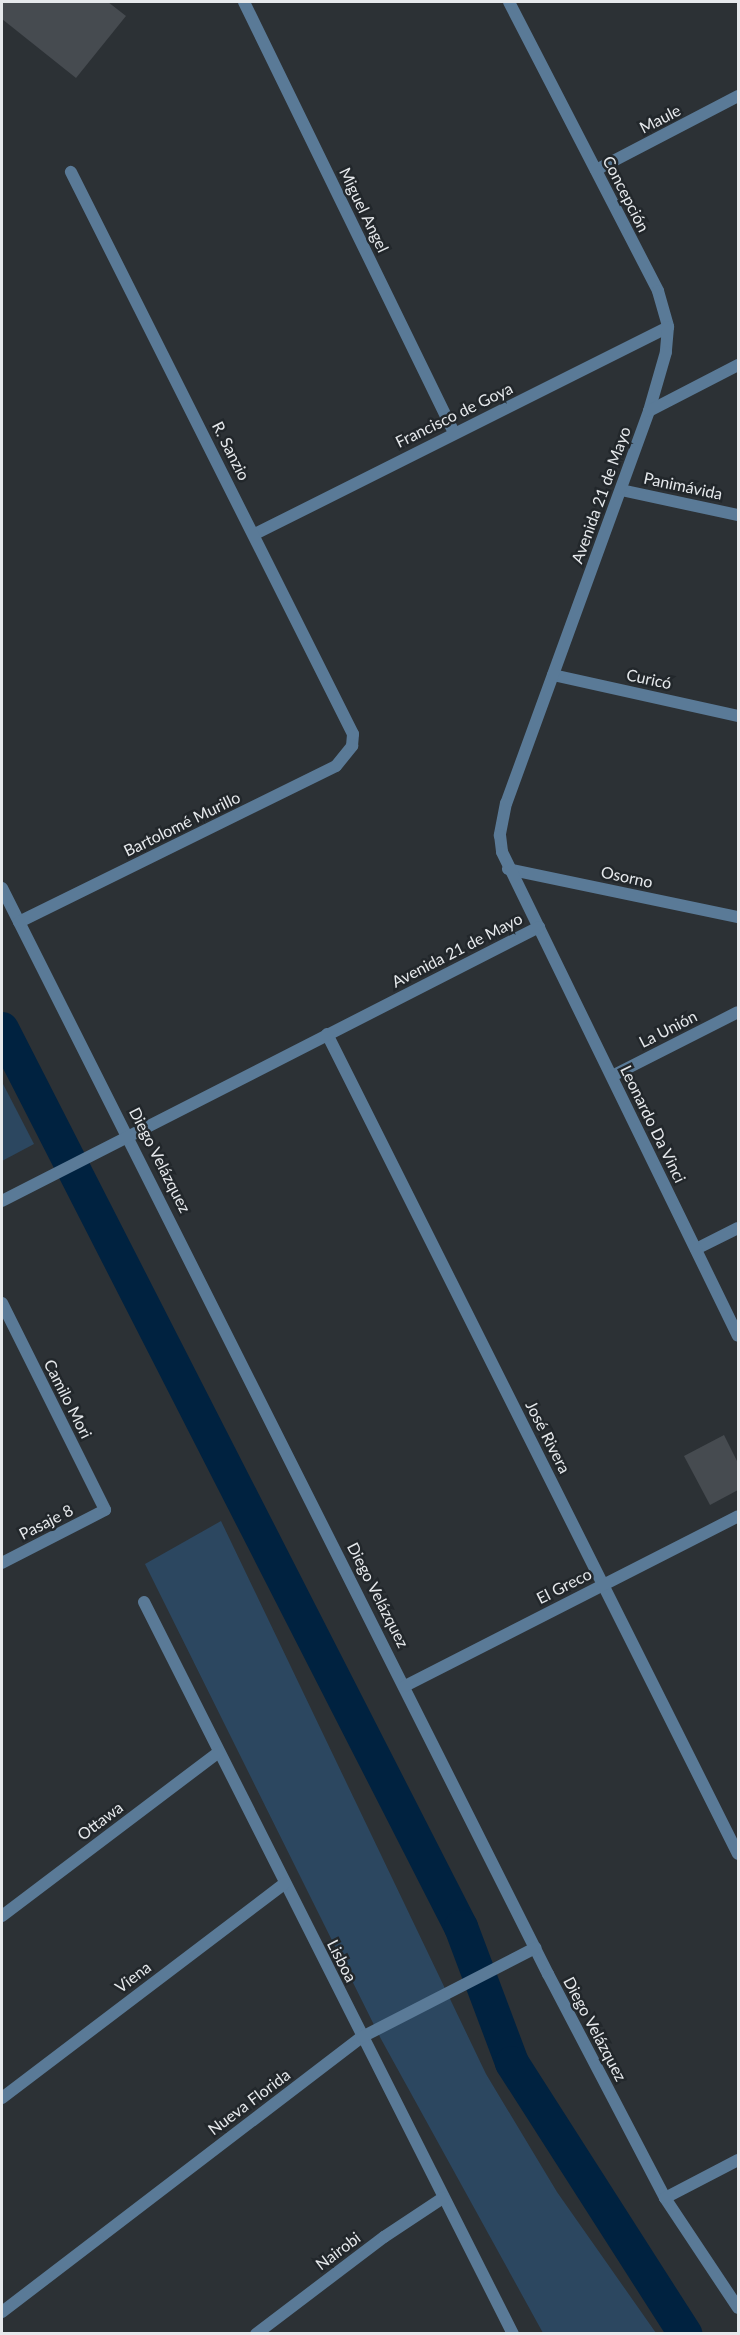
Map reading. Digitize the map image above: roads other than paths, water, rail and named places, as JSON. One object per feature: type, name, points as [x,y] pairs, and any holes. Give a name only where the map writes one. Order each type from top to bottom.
[{"type":"street","name":"Miguel Angel","points":[[244,2],[454,433]]},
{"type":"street","name":"Concepción","points":[[509,2],[658,291],[668,327],[666,352],[649,411]]},
{"type":"street","name":"Maule","points":[[596,170],[738,96]]},
{"type":"street","name":"R. Sanzio","points":[[71,172],[349,722],[352,746]]},
{"type":"street","name":"Francisco de Goya","points":[[255,534],[668,327]]},
{"type":"street","name":"Avenida 21 de Mayo","points":[[2,1202],[539,927],[508,869],[502,852],[501,819],[649,411],[738,365]]},
{"type":"street","name":"Panimávida","points":[[621,490],[738,515]]},
{"type":"street","name":"Curicó","points":[[552,675],[738,716]]},
{"type":"street","name":"Bartolomé Murillo","points":[[20,922],[336,766],[352,746]]},
{"type":"street","name":"Osorno","points":[[508,869],[738,917]]},
{"type":"street","name":"Diego Velázquez","points":[[2,888],[130,1136],[535,1948],[666,2198],[738,2308]]},
{"type":"street","name":"Leonardo Da Vinci","points":[[539,927],[738,1336]]},
{"type":"street","name":"La Unión","points":[[612,1076],[738,1012]]},
{"type":"street","name":"José Rivera","points":[[327,1034],[738,1854]]},
{"type":"street","points":[[696,1249],[738,1228]]},
{"type":"street","name":"Camilo Mori","points":[[2,1304],[105,1510]]},
{"type":"street","name":"Pasaje 8","points":[[2,1563],[105,1510]]},
{"type":"street","name":"El Greco","points":[[405,1686],[738,1516]]},
{"type":"street","name":"Lisboa","points":[[144,1602],[508,2332]]},
{"type":"street","name":"Ottawa","points":[[2,1916],[219,1752]]},
{"type":"street","name":"Viena","points":[[2,2098],[285,1883]]},
{"type":"street","name":"Nueva Florida","points":[[2,2312],[362,2037],[535,1948]]},
{"type":"street","points":[[666,2198],[738,2160]]},
{"type":"street","name":"Nairobi","points":[[256,2334],[384,2237],[443,2198]]},
{"type":"waterway","points":[[2,1029],[461,1927],[512,2063],[685,2334]]}]
